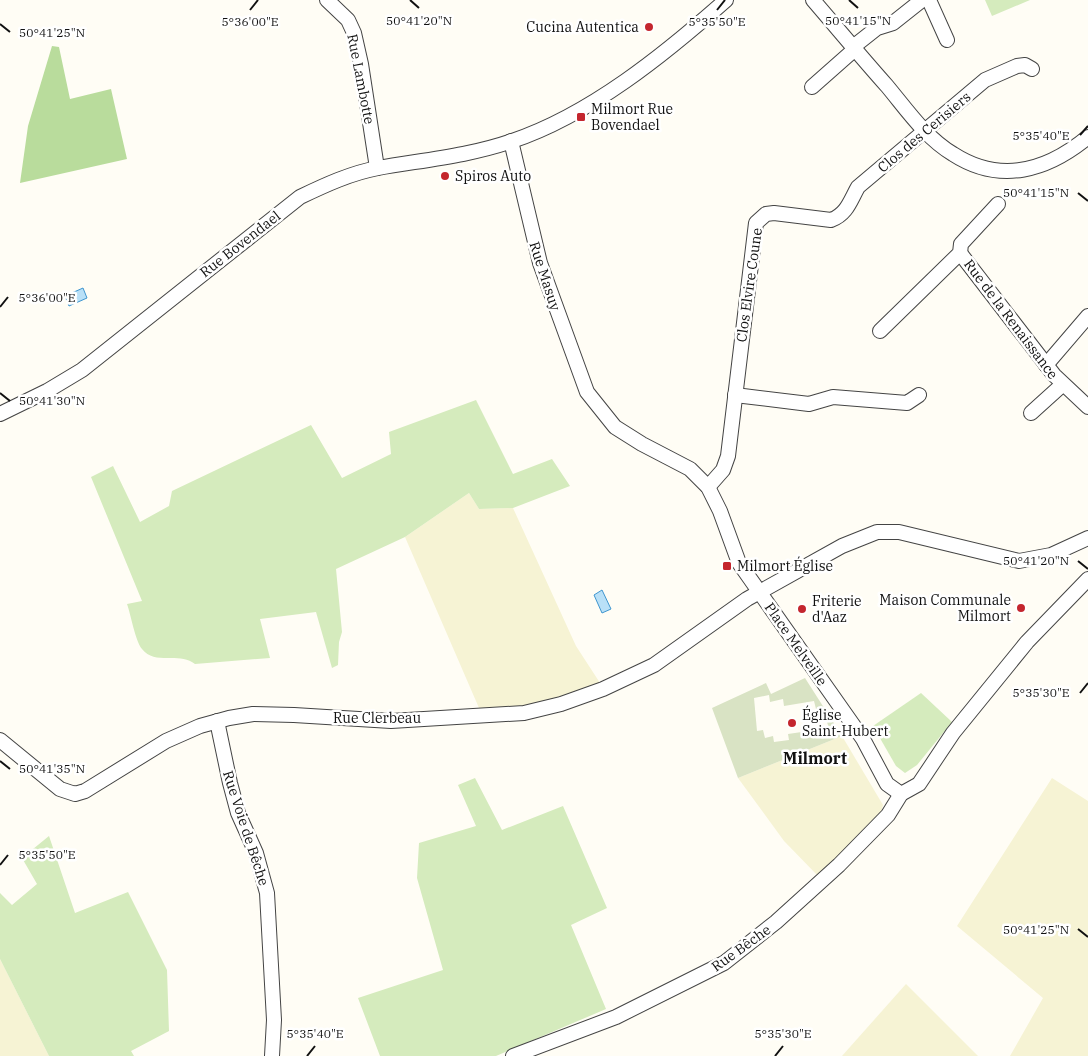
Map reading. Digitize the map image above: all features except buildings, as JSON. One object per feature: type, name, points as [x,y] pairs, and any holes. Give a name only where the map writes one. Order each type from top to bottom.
[{"type":"street","name":"Rue Lambotte","points":[[327,0],[344,16],[354,33],[361,64],[377,168]]},
{"type":"street","points":[[511,141],[539,130],[611,91],[682,38],[726,0]]},
{"type":"street","points":[[813,0],[925,131],[953,154],[969,163],[996,170],[1034,169],[1066,154],[1088,136]]},
{"type":"street","points":[[812,87],[877,28],[893,23],[922,0]]},
{"type":"street","points":[[929,0],[947,40]]},
{"type":"street","name":"Clos des Cerisiers","points":[[830,220],[849,207],[858,187],[985,80],[1017,66],[1025,65],[1032,69]]},
{"type":"street","name":"Rue Bovendael","points":[[0,414],[82,370],[300,197],[328,184],[377,168],[426,162],[511,141]]},
{"type":"street","name":"Rue Masuy","points":[[511,141],[540,263],[588,392],[605,416],[620,431],[690,469],[708,487],[720,511],[739,563],[760,591]]},
{"type":"street","points":[[880,331],[960,253],[961,244],[998,204]]},
{"type":"street","name":"Clos Elvire Coune","points":[[708,487],[726,464],[756,223],[766,214],[774,213],[830,220]]},
{"type":"street","name":"Rue de la Renaissance","points":[[960,253],[1062,385],[1088,407]]},
{"type":"street","points":[[1046,365],[1088,316]]},
{"type":"street","name":"Rue de la Renaissance","points":[[1031,413],[1062,385]]},
{"type":"street","points":[[735,395],[809,404],[833,397],[907,403],[919,395]]},
{"type":"street","name":"Rue Clerbeau","points":[[0,740],[60,789],[75,794],[86,792],[166,741],[217,721],[253,714],[391,721],[524,712],[561,704],[604,690],[654,665],[760,591],[842,546],[877,532],[899,532],[1019,561],[1051,555],[1088,538]]},
{"type":"street","points":[[901,794],[919,784],[953,734],[1027,642],[1088,579]]},
{"type":"street","name":"Place Melveille","points":[[760,591],[863,738],[887,784],[901,794]]},
{"type":"street","name":"Rue Voie de Bêche","points":[[217,721],[238,813],[256,853],[267,893],[274,1020],[272,1056]]},
{"type":"street","name":"Rue Bêche","points":[[513,1056],[616,1017],[724,962],[822,883],[888,815],[901,794]]},
{"type":"shaded area","points":[[469,493],[479,509],[513,508],[576,646],[602,686],[538,706],[479,708],[405,537]]},
{"type":"shaded area","points":[[842,736],[883,805],[881,813],[819,877],[784,841],[738,778]]},
{"type":"shaded area","points":[[1052,778],[1088,801],[1088,1056],[1010,1056],[1043,998],[957,926]]},
{"type":"shaded area","points":[[0,959],[49,1056],[0,1056]]},
{"type":"shaded area","points":[[906,984],[978,1056],[842,1056]]},
{"type":"green space","points":[[985,0],[1030,0],[992,16]]},
{"type":"green space","points":[[52,46],[59,47],[70,99],[111,89],[127,159],[20,183],[28,126]]},
{"type":"green space","points":[[476,400],[513,474],[552,459],[570,486],[513,508],[479,509],[469,493],[405,537],[336,569],[342,632],[339,642],[338,665],[332,668],[316,612],[260,619],[270,658],[195,664],[189,660],[154,657],[142,649],[135,634],[127,604],[142,601],[91,477],[113,466],[140,522],[169,506],[172,491],[311,425],[342,478],[391,454],[389,432]]},
{"type":"green space","points":[[805,678],[842,736],[738,778],[712,708],[766,683],[771,694]],"holes":[[[769,695],[770,702],[783,699],[784,706],[814,701],[816,709],[822,708],[829,728],[788,734],[789,740],[774,742],[773,736],[765,738],[763,730],[757,731],[754,698]]]},
{"type":"green space","points":[[921,693],[952,722],[917,765],[905,773],[896,766],[873,726]]},
{"type":"green space","points":[[475,778],[502,830],[563,806],[607,908],[571,925],[606,1009],[496,1056],[380,1056],[358,998],[443,970],[417,878],[419,843],[476,826],[458,785]]},
{"type":"green space","points":[[49,836],[75,913],[128,892],[167,970],[169,1031],[131,1051],[134,1056],[49,1056],[0,959],[0,893],[12,905],[37,884],[22,858]]},
{"type":"water","points":[[83,288],[87,298],[69,306],[65,296]]},
{"type":"water","points":[[602,590],[611,609],[602,613],[594,595]]},
{"type":"place","name":"Cucina Autentica","points":[[649,27]]},
{"type":"place","name":"Milmort Rue Bovendael","points":[[581,117]]},
{"type":"place","name":"Spiros Auto","points":[[445,176]]},
{"type":"place","name":"Milmort Église","points":[[727,566]]},
{"type":"place","name":"Maison Communale Milmort","points":[[1021,608]]},
{"type":"place","name":"Friterie d'Aaz","points":[[802,609]]},
{"type":"place","name":"Église Saint-Hubert","points":[[792,723]]},
{"type":"district","name":"Milmort","points":[[815,758]]}]
